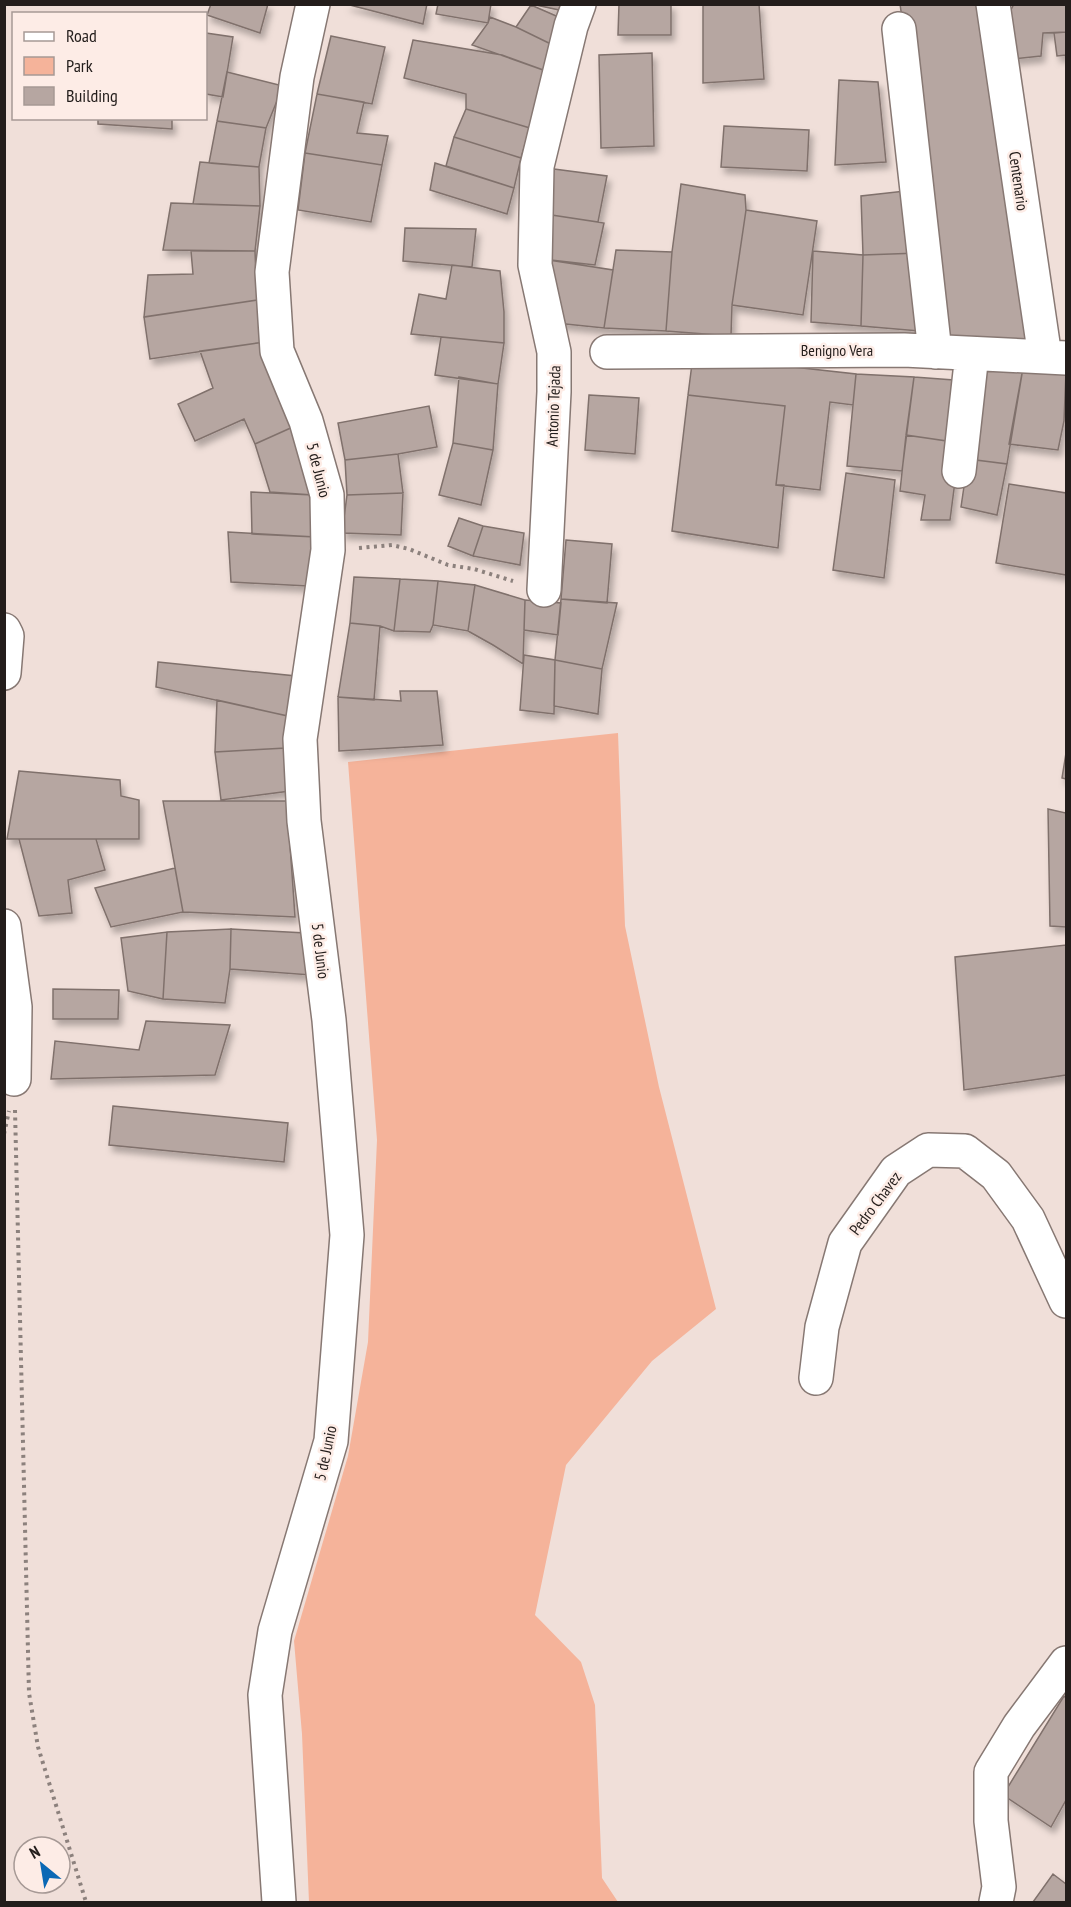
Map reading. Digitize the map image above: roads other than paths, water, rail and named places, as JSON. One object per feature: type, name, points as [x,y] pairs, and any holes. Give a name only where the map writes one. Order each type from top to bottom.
[{"type":"street","name":"5 de Junio","points":[[279,1902],[265,1695],[275,1631],[331,1441],[347,1234],[329,1020],[304,821],[300,739],[328,550],[327,495],[306,421],[277,351],[272,272],[297,77],[313,4]]},
{"type":"street","name":"Antonio Tejada","points":[[544,590],[554,352],[535,266],[537,166],[571,26],[579,4]]},
{"type":"street","name":"Centenario","points":[[993,4],[1056,357]]},
{"type":"street","points":[[899,29],[935,352]]},
{"type":"street","name":"Benigno Vera","points":[[607,352],[904,350],[1056,357]]},
{"type":"street","points":[[960,471],[972,354]]},
{"type":"street","points":[[4,630],[7,636],[4,673]]},
{"type":"street","points":[[4,926],[15,1007],[14,1079]]},
{"type":"street","name":"Pedro Chavez","points":[[816,1378],[822,1327],[845,1243],[896,1172],[928,1150],[965,1151],[996,1175],[1028,1219],[1066,1301]]},
{"type":"street","points":[[996,1902],[999,1887],[991,1821],[991,1772],[1019,1726],[1066,1663]]}]
